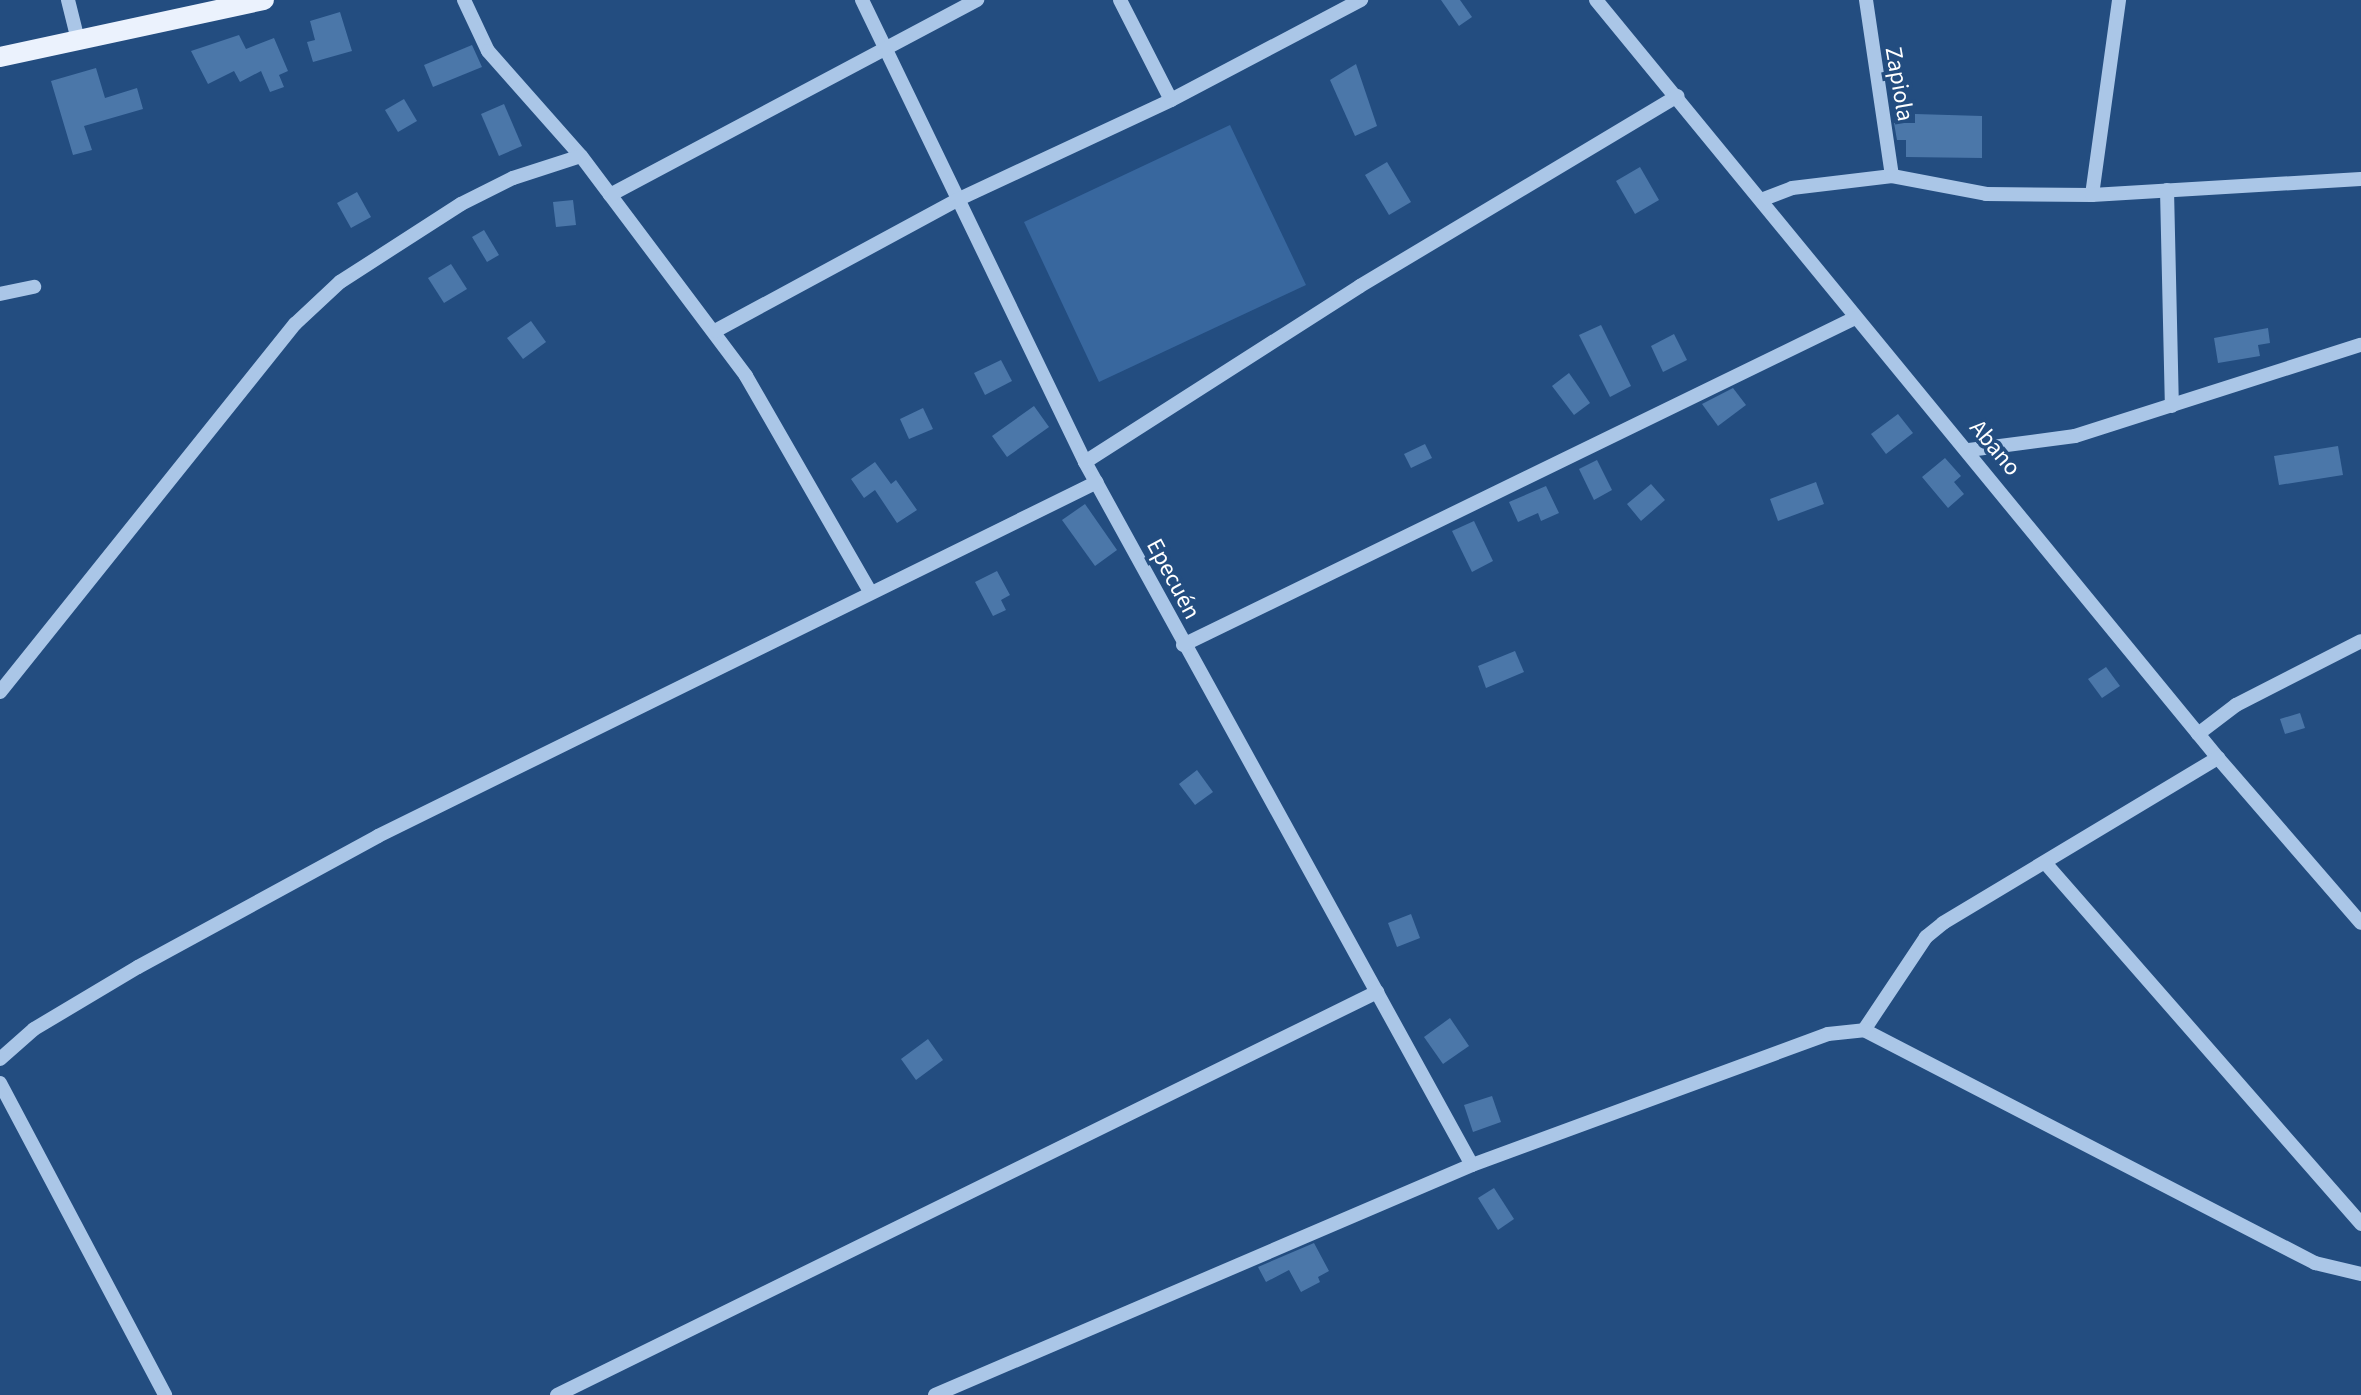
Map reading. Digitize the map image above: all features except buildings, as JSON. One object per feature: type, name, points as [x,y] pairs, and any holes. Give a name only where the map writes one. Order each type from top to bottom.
[{"type":"main road","points":[[0,57],[264,0]]},
{"type":"street","points":[[68,0],[78,40]]},
{"type":"street","points":[[464,0],[488,51],[581,156],[715,331],[870,592]]},
{"type":"street","name":"Epecuén","points":[[862,0],[1085,462],[1183,645],[1472,1165]]},
{"type":"street","points":[[610,195],[977,0]]},
{"type":"street","points":[[1120,0],[1171,100]]},
{"type":"street","points":[[715,331],[957,200],[1171,100],[1361,0]]},
{"type":"street","name":"Abano","points":[[1596,0],[1678,96],[1855,318],[1969,450],[2198,734],[2361,923]]},
{"type":"street","name":"Zapiola","points":[[1866,0],[1892,176]]},
{"type":"street","points":[[2092,195],[2119,0]]},
{"type":"street","points":[[1085,462],[1360,286],[1678,96]]},
{"type":"street","points":[[0,692],[295,324],[340,282],[461,204],[513,178],[581,156]]},
{"type":"street","points":[[1761,200],[1792,188],[1892,176],[1986,194],[2092,195],[2361,179]]},
{"type":"street","points":[[2167,190],[2172,406]]},
{"type":"street","points":[[0,294],[34,287]]},
{"type":"street","points":[[1183,645],[1855,318]]},
{"type":"street","points":[[1969,450],[2075,436],[2361,345]]},
{"type":"street","points":[[0,1059],[34,1029],[138,967],[378,836],[1097,482]]},
{"type":"street","points":[[2198,734],[2236,705],[2361,641]]},
{"type":"street","points":[[1864,1030],[1926,937],[2218,758]]},
{"type":"street","points":[[2047,865],[2361,1224]]},
{"type":"street","points":[[557,1395],[1377,992]]},
{"type":"street","points":[[935,1395],[1472,1165],[1828,1034],[1864,1030],[2315,1263],[2361,1274]]},
{"type":"street","points":[[0,1083],[165,1395]]},
{"type":"shaded area","points":[[1230,125],[1306,285],[1099,382],[1024,222]]}]
